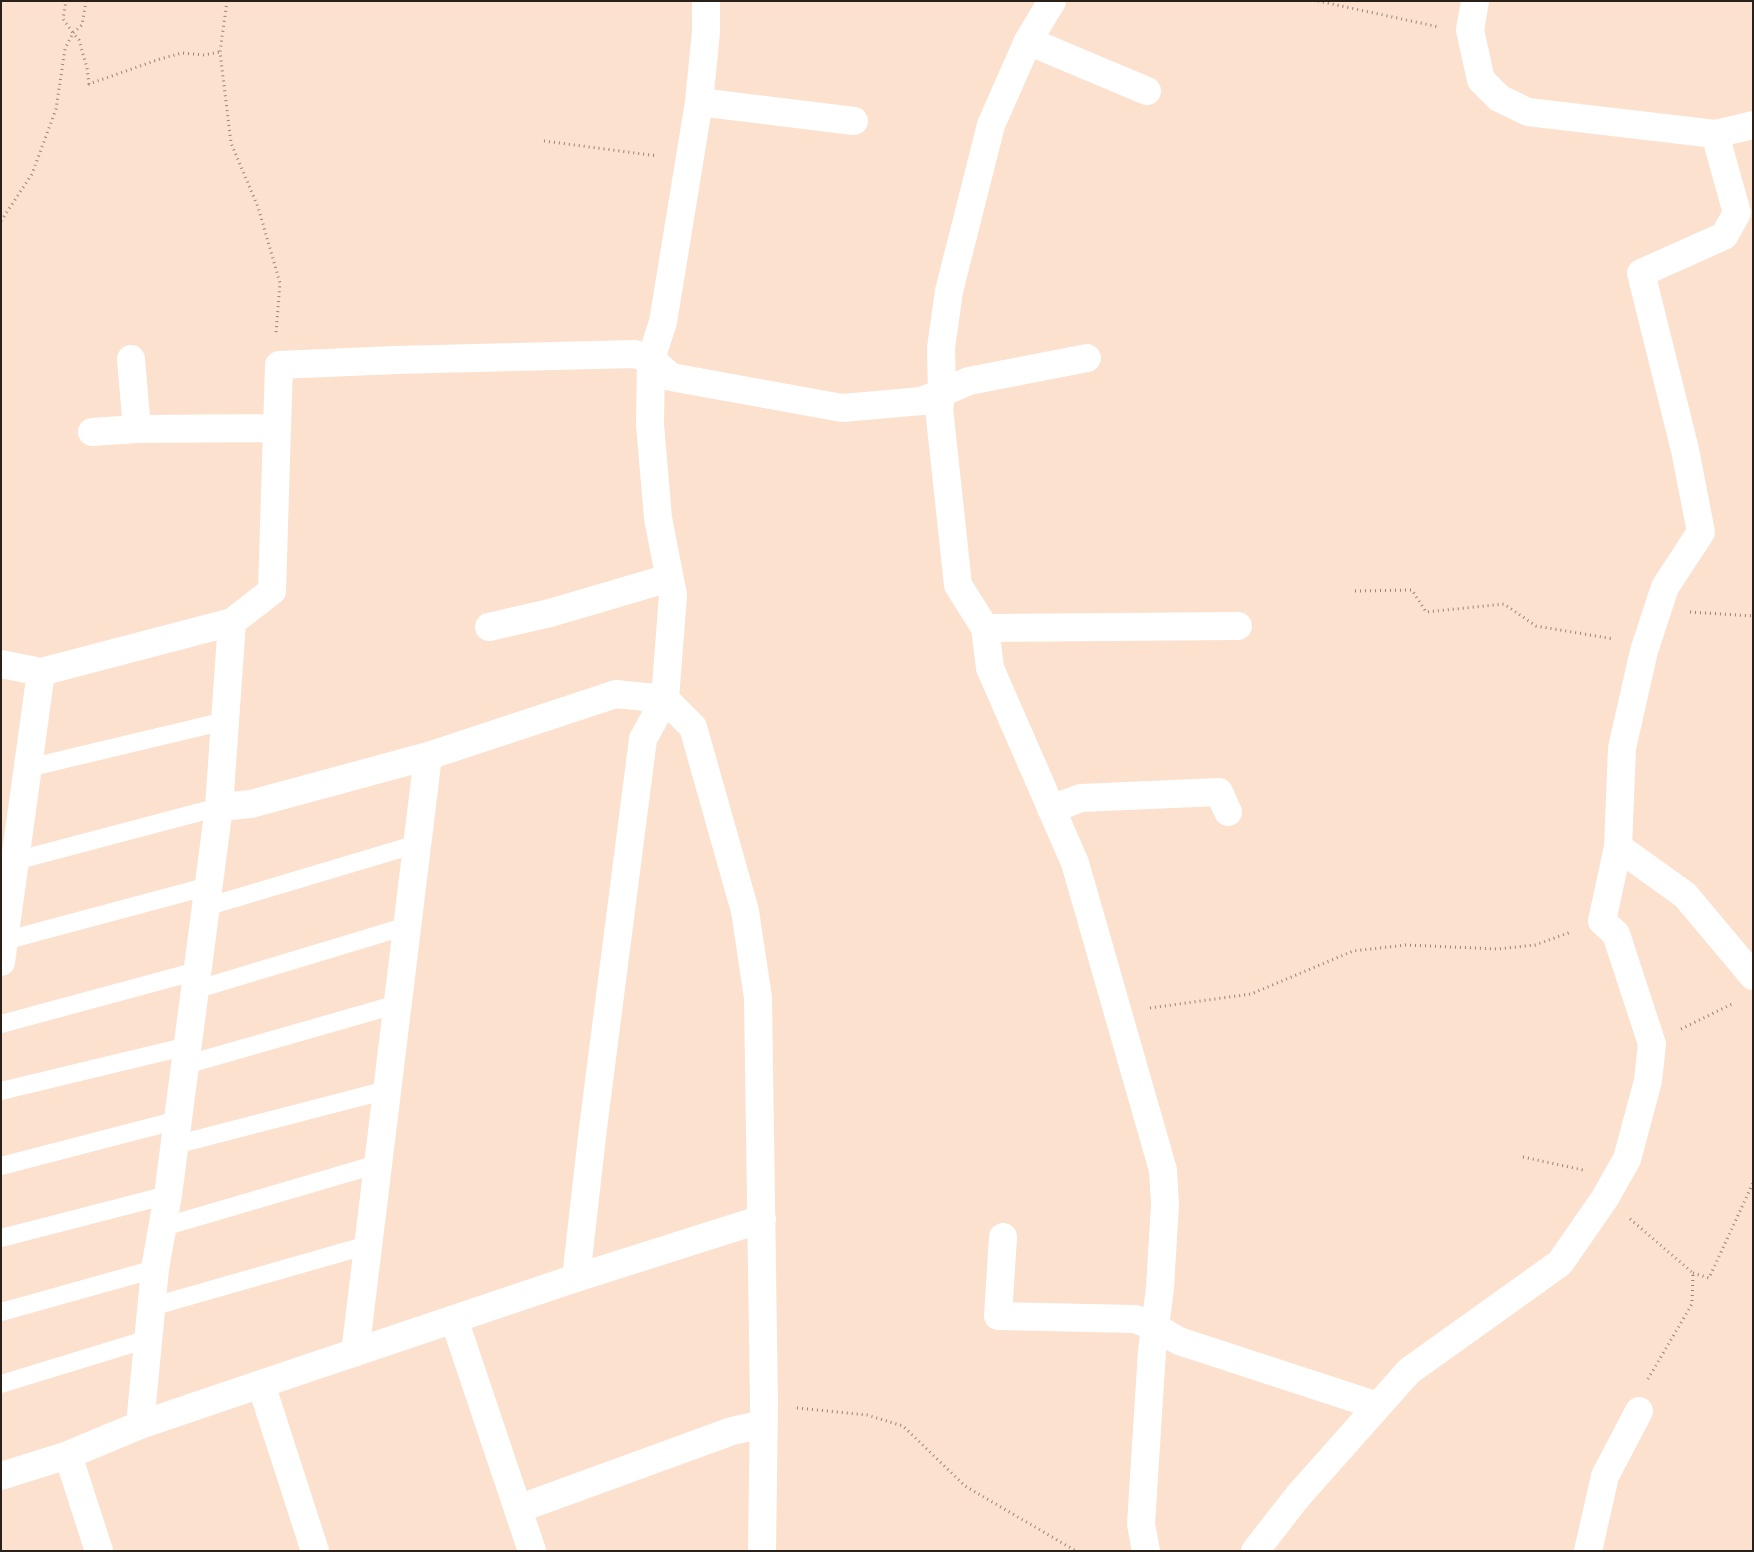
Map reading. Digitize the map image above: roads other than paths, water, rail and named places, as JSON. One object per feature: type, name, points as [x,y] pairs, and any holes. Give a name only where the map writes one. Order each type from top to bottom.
[{"type":"street","points":[[576,1278],[593,1128],[643,739],[665,699],[673,595],[657,509],[650,424],[651,359],[663,322],[699,102],[706,32],[706,1]]},
{"type":"street","points":[[1052,1],[1028,41],[991,124],[949,290],[941,348],[942,394],[938,408],[958,585],[984,628],[990,668],[1075,863],[1163,1170],[1165,1204],[1160,1288],[1152,1351],[1141,1524],[1146,1551]]},
{"type":"street","points":[[1475,1],[1470,30],[1481,80],[1499,98],[1528,112],[1715,134],[1753,125]]},
{"type":"street","points":[[1028,41],[1147,91]]},
{"type":"street","points":[[699,102],[854,121]]},
{"type":"street","points":[[1255,1551],[1298,1496],[1409,1371],[1560,1264],[1606,1198],[1627,1159],[1648,1081],[1652,1044],[1616,934],[1602,921],[1618,847],[1622,748],[1644,651],[1665,587],[1701,532],[1685,450],[1641,273],[1724,236],[1745,212],[1715,134]]},
{"type":"street","points":[[1,664],[41,672],[232,622],[272,591],[280,365],[634,354],[651,359],[671,378],[842,408],[922,402],[969,380],[1087,358]]},
{"type":"street","points":[[131,359],[137,429]]},
{"type":"street","points":[[92,432],[137,429],[278,428]]},
{"type":"street","points":[[489,627],[550,613],[669,578]]},
{"type":"street","points":[[140,1425],[155,1269],[168,1195],[219,807],[232,622]]},
{"type":"street","points":[[984,628],[1238,626]]},
{"type":"street","points":[[3,951],[41,672]]},
{"type":"street","points":[[219,807],[251,804],[428,756],[616,694],[665,699],[693,727],[745,911],[758,998],[764,1414],[762,1551]]},
{"type":"street","points":[[355,1353],[428,756]]},
{"type":"street","points":[[1051,809],[1081,798],[1219,792],[1228,812]]},
{"type":"street","points":[[1618,847],[1685,895],[1753,976]]},
{"type":"street","points":[[1,1476],[68,1454],[140,1425],[261,1384],[576,1278],[762,1219]]},
{"type":"street","points":[[1004,1237],[998,1316],[1135,1319],[1155,1327],[1179,1341],[1378,1406]]},
{"type":"street","points":[[454,1319],[532,1551]]},
{"type":"street","points":[[261,1384],[315,1551]]},
{"type":"street","points":[[1588,1551],[1605,1476],[1639,1411]]},
{"type":"street","points":[[518,1509],[732,1431],[764,1414]]},
{"type":"street","points":[[68,1454],[99,1551]]},
{"type":"lane","points":[[28,768],[225,721]]},
{"type":"lane","points":[[15,861],[219,807]]},
{"type":"lane","points":[[3,951],[417,844]]},
{"type":"lane","points":[[1,1024],[196,980],[407,926]]},
{"type":"lane","points":[[1,1091],[187,1055],[398,1004]]},
{"type":"lane","points":[[1,1166],[387,1090]]},
{"type":"lane","points":[[163,1227],[378,1164]]},
{"type":"lane","points":[[1,1238],[168,1195]]},
{"type":"lane","points":[[151,1307],[368,1245]]},
{"type":"lane","points":[[1,1312],[155,1269]]},
{"type":"lane","points":[[1,1384],[148,1339]]}]
